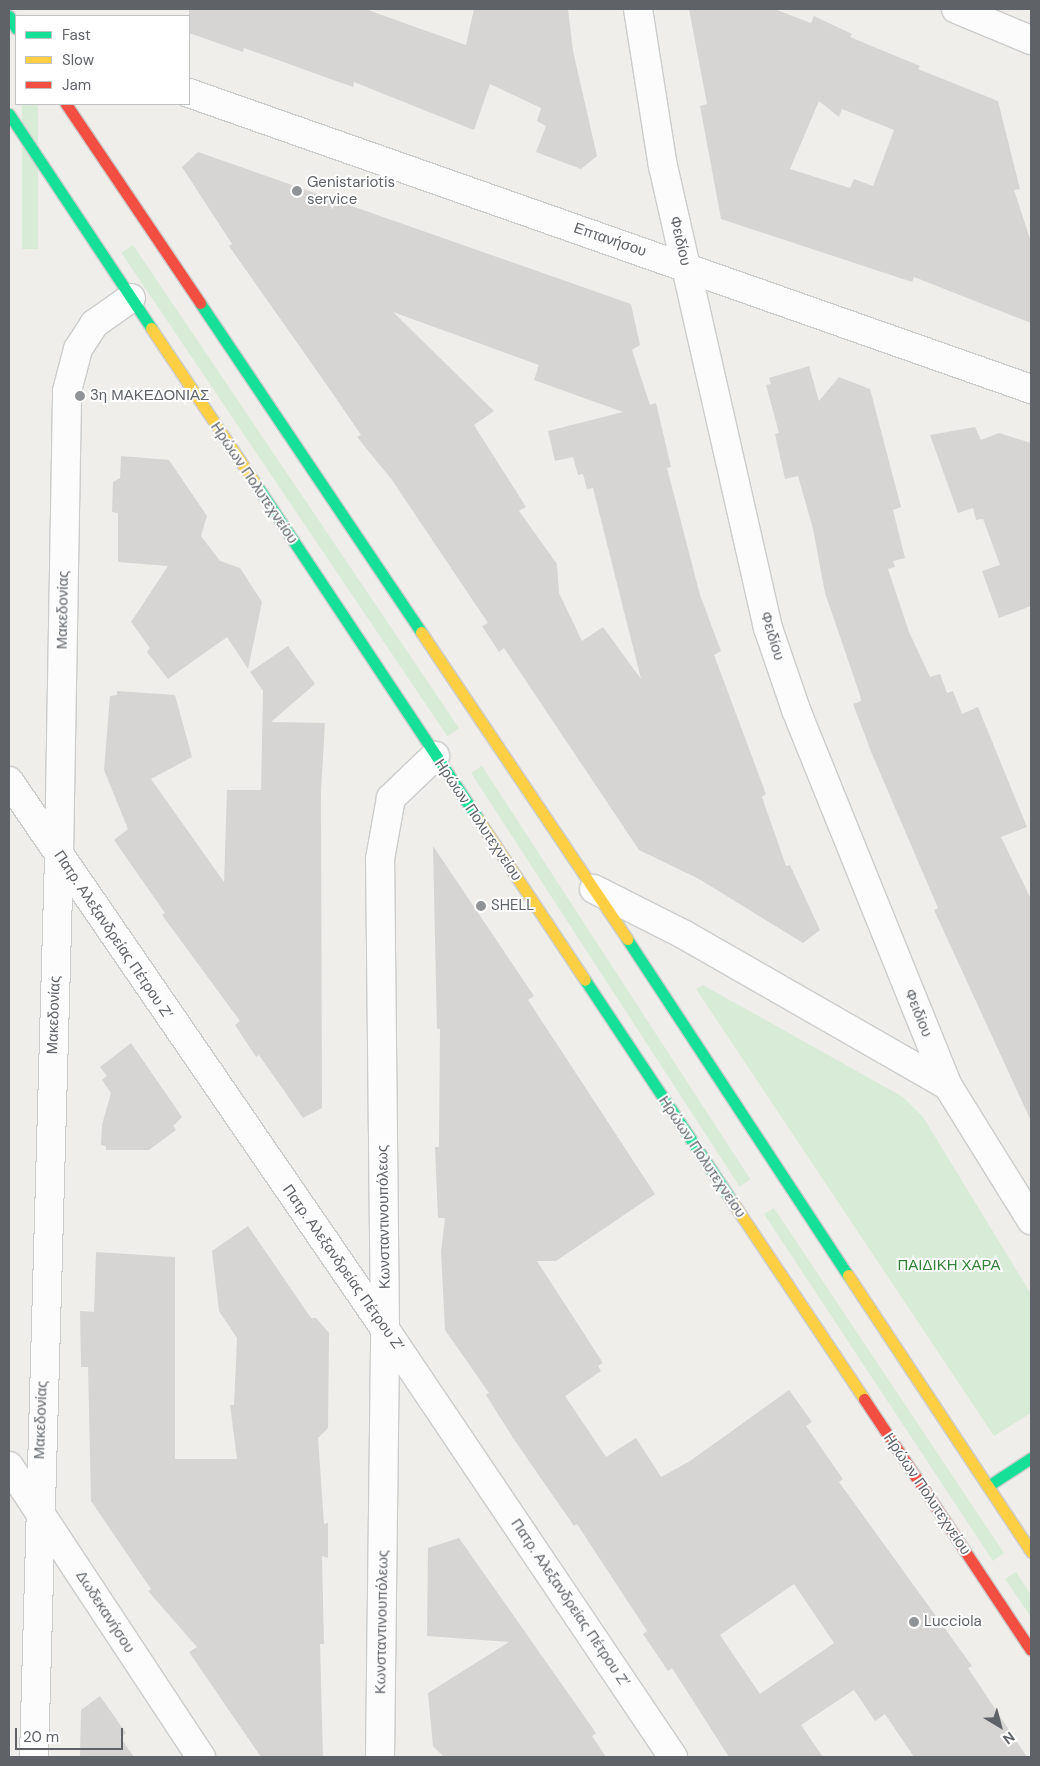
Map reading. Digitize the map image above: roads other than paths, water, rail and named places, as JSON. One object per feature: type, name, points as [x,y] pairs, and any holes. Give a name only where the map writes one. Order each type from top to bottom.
[{"type":"main road","points":[[67,105],[594,889],[988,1486],[1026,1533],[1031,1552]]},
{"type":"main road","name":"Ηρώων Πολυτεχνείου","points":[[9,114],[1031,1650]]},
{"type":"main road","points":[[988,1486],[1031,1458]]},
{"type":"street","name":"Φειδίου","points":[[638,9],[663,166],[768,628],[800,719],[948,1086],[1031,1220]]},
{"type":"street","points":[[956,9],[1031,40]]},
{"type":"street","name":"Επτανήσου","points":[[190,93],[1031,389]]},
{"type":"street","name":"Μακεδονίας","points":[[34,1757],[38,1510],[59,856],[67,391],[78,349],[94,324],[131,298]]},
{"type":"street","name":"Κωνσταντινουπόλεως","points":[[380,1757],[385,1329],[380,859],[391,798],[435,756]]},
{"type":"street","name":"Πατρ. Αλεξανδρείας Πέτρου Ζ’","points":[[9,781],[385,1329],[673,1757]]},
{"type":"street","points":[[594,889],[683,934],[948,1086]]},
{"type":"street","name":"Δωδεκανήσου","points":[[9,1466],[202,1757]]},
{"type":"place","name":"Genistariotis service","points":[[297,191]]},
{"type":"place","name":"3η ΜΑΚΕΔΟΝΙΑΣ","points":[[80,396]]},
{"type":"place","name":"SHELL","points":[[481,906]]},
{"type":"place","name":"Lucciola","points":[[914,1622]]},
{"type":"park label","name":"ΠΑΙΔΙΚΗ ΧΑΡΑ","points":[[949,1266]]}]
